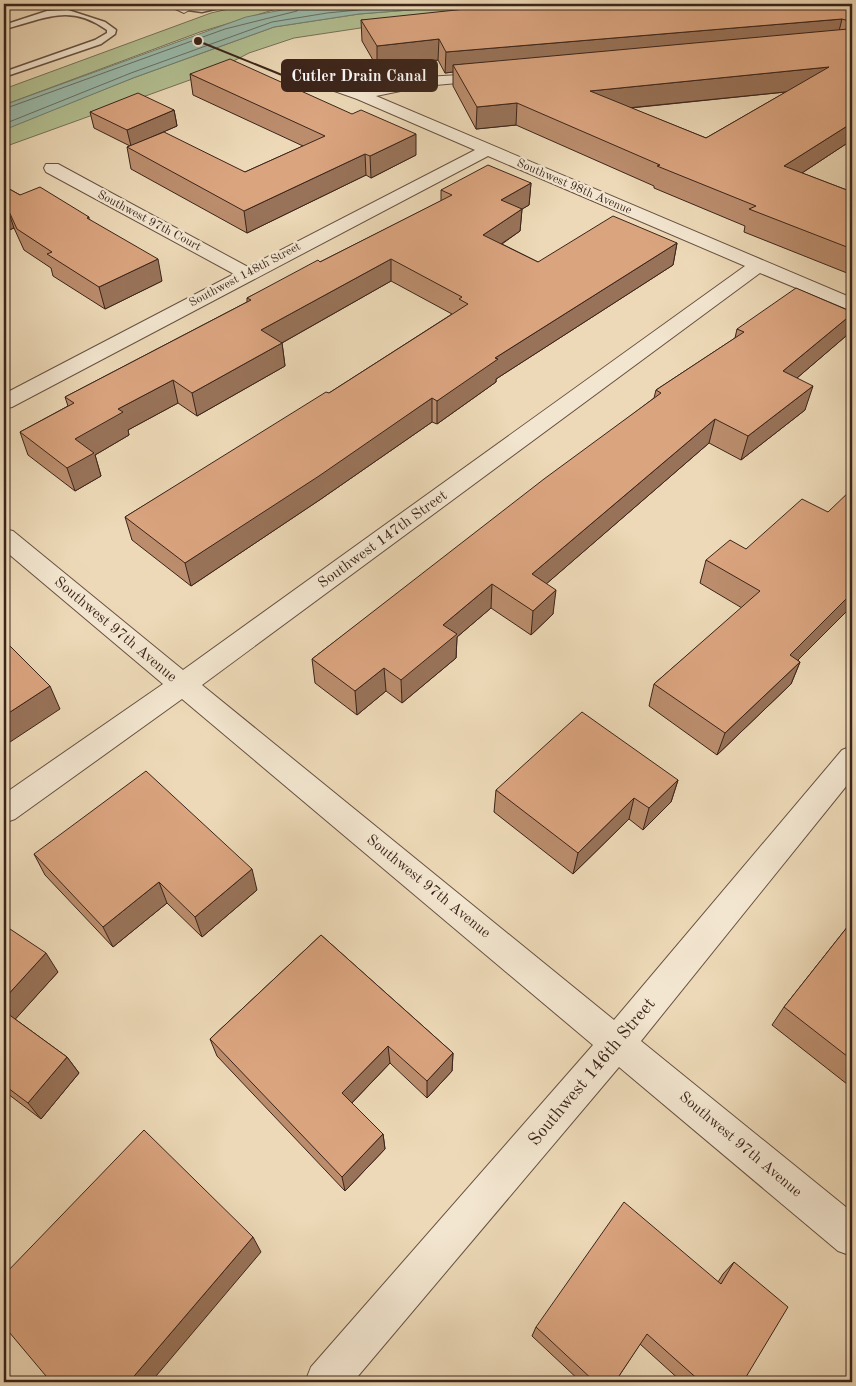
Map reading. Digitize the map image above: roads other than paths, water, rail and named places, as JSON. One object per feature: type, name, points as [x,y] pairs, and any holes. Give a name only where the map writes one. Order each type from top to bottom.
[{"type":"street","name":"Southwest 98th Avenue","points":[[294,72],[362,96],[852,305]]},
{"type":"street","points":[[362,96],[408,83],[506,74]]},
{"type":"street","name":"Southwest 148th Street","points":[[4,402],[487,150]]},
{"type":"street","name":"Southwest 97th Court","points":[[52,168],[247,274]]},
{"type":"street","name":"Southwest 147th Street","points":[[4,810],[182,685],[759,265]]},
{"type":"street","name":"Southwest 97th Avenue","points":[[4,537],[852,1237]]},
{"type":"street","name":"Southwest 146th Street","points":[[326,1382],[618,1043],[852,758]]},
{"type":"lane","points":[[4,6],[10,4]]},
{"type":"lane","points":[[178,6],[202,10],[232,4]]},
{"type":"lane","points":[[4,27],[46,13],[65,11],[82,15],[112,30],[111,34],[98,42],[4,75]]},
{"type":"water","points":[[312,4],[485,4],[359,14],[274,27],[133,78],[4,130],[4,105],[246,17]]},
{"type":"place","name":"Cutler Drain Canal","points":[[198,41]]}]
